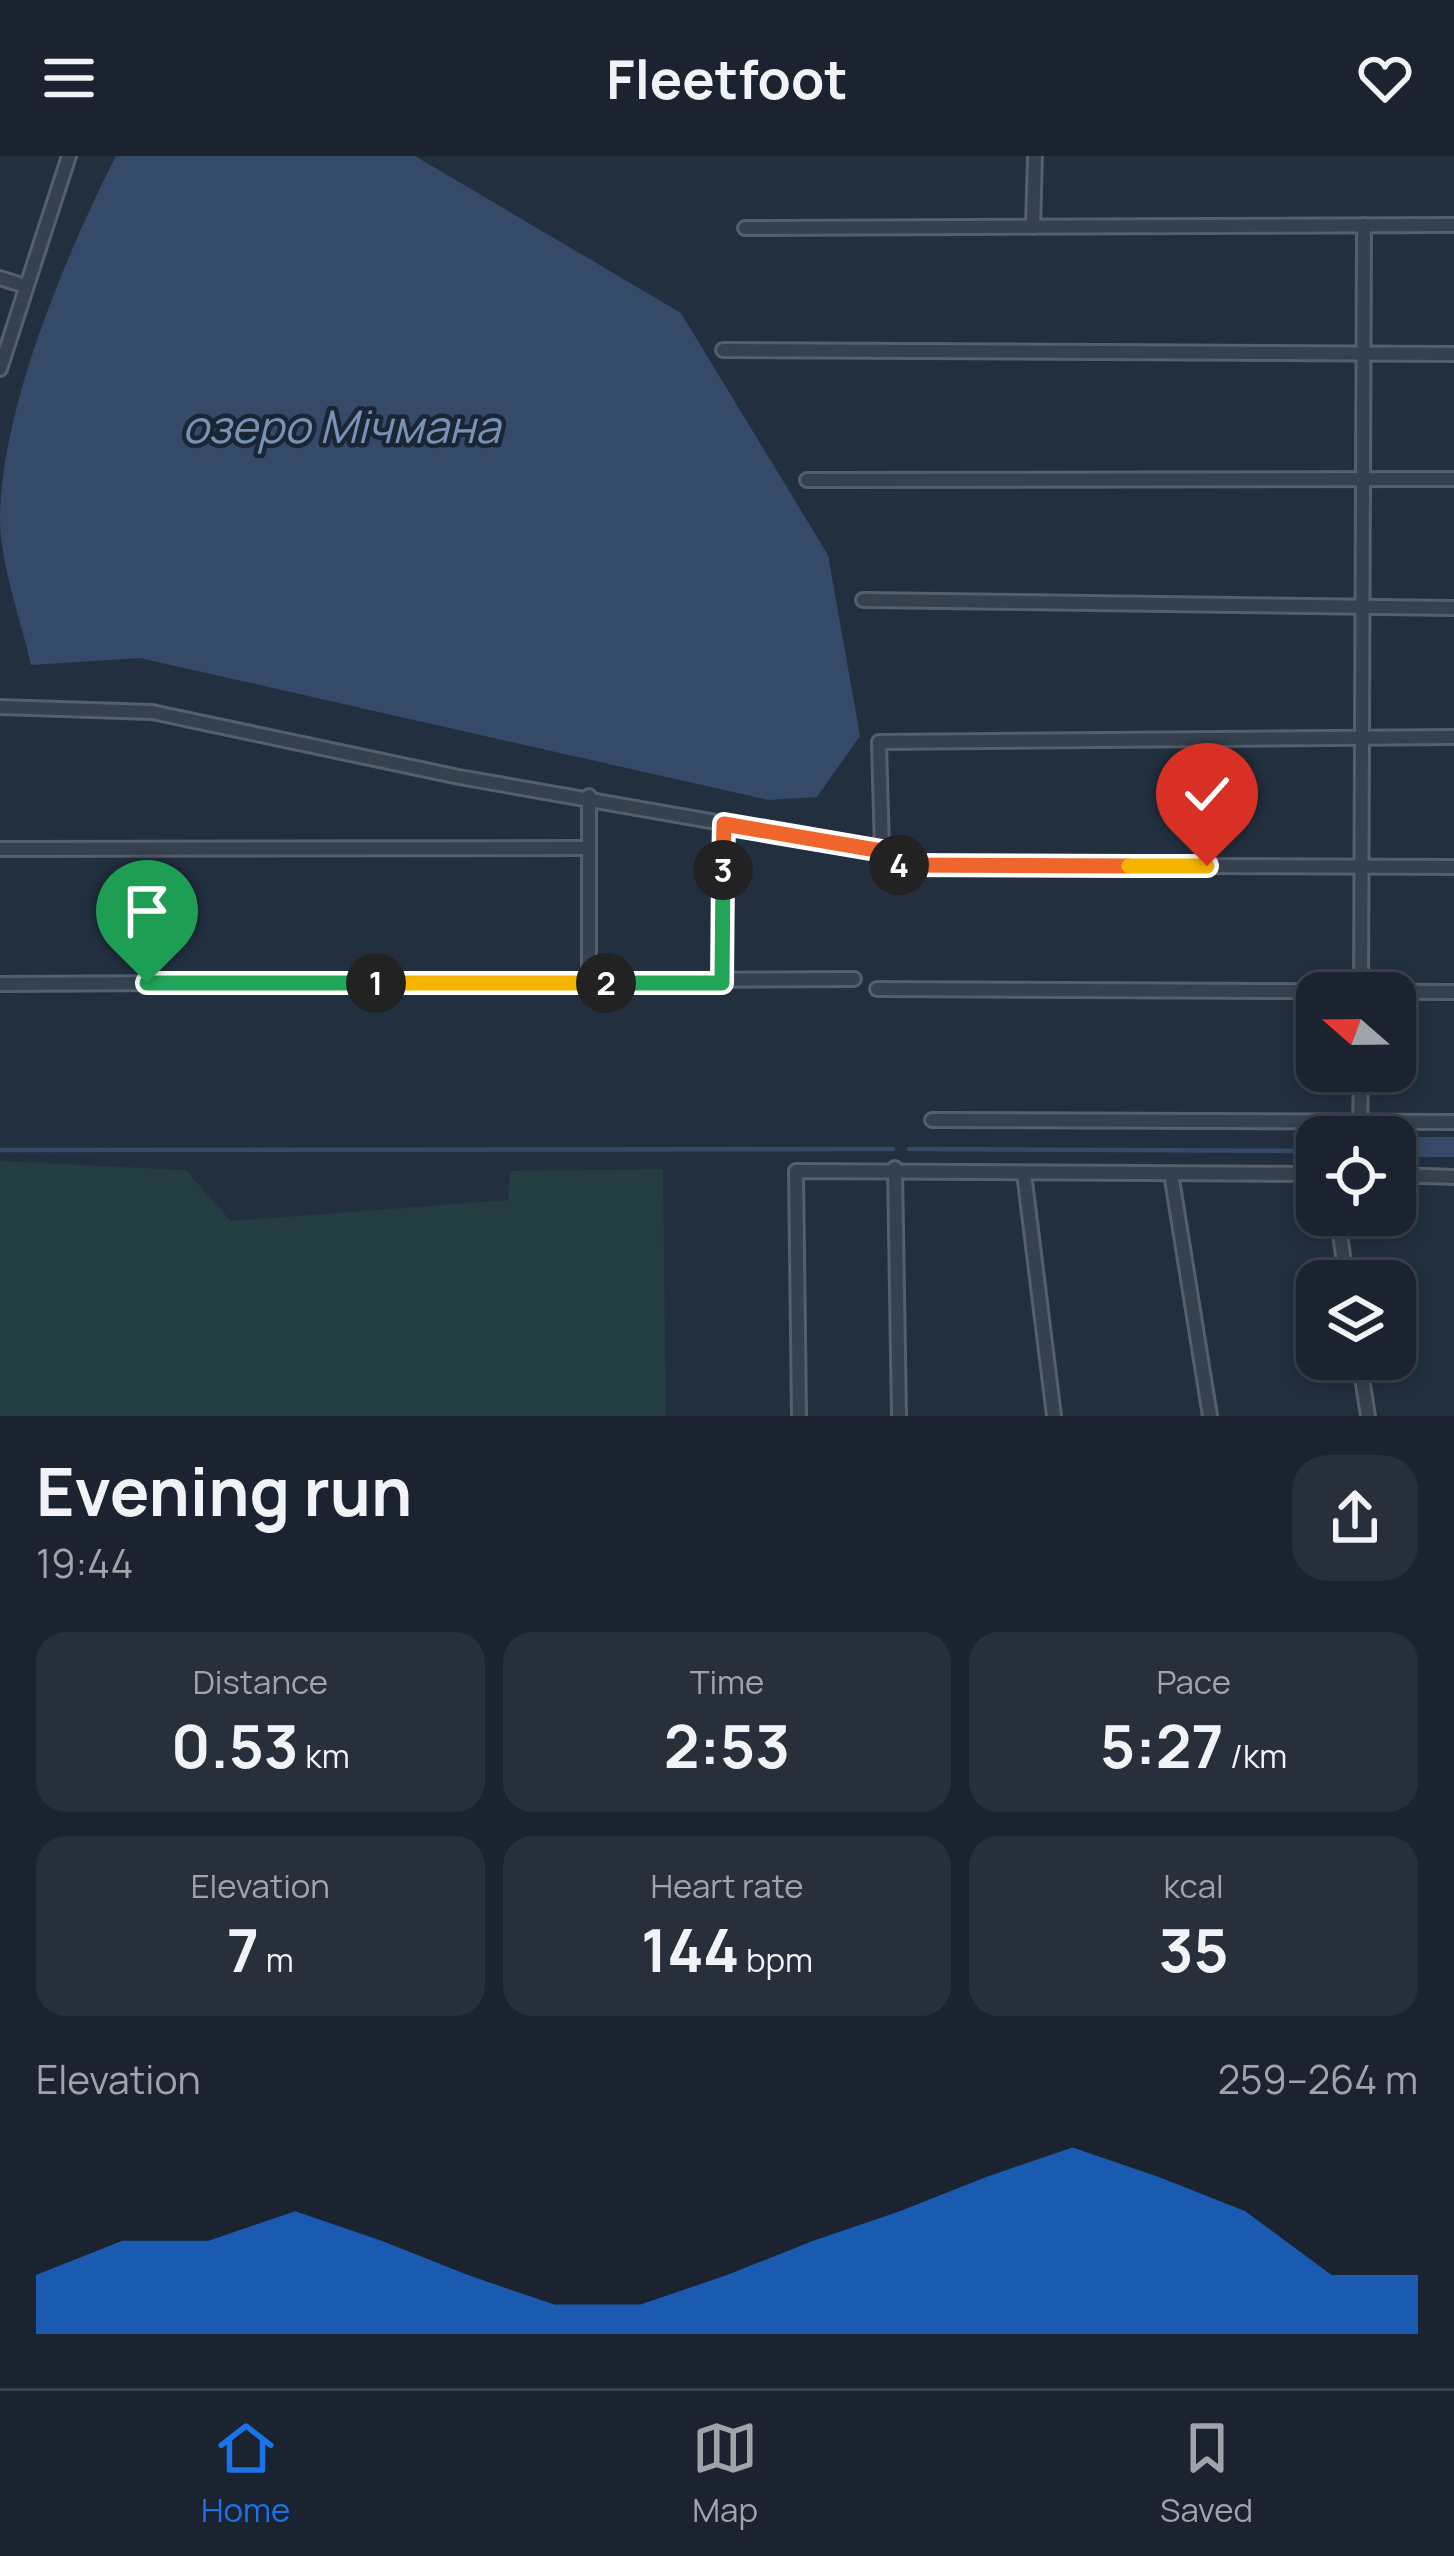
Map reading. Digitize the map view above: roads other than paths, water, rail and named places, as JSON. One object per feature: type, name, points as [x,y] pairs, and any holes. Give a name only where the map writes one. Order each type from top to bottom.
[{"type":"street","points":[[0,369],[69,156]]},
{"type":"street","points":[[1033,226],[1035,156]]},
{"type":"street","points":[[745,227],[1454,225]]},
{"type":"street","points":[[1361,972],[1364,226]]},
{"type":"street","points":[[0,278],[25,286]]},
{"type":"street","points":[[723,350],[1454,354]]},
{"type":"street","points":[[807,480],[1454,479]]},
{"type":"street","points":[[863,600],[1454,608]]},
{"type":"street","points":[[0,707],[152,712],[460,777],[590,796],[882,851],[899,865],[1454,867]]},
{"type":"street","points":[[882,851],[879,742],[1454,737]]},
{"type":"street","points":[[589,983],[590,796]]},
{"type":"street","points":[[722,983],[724,824]]},
{"type":"street","points":[[0,849],[589,848]]},
{"type":"street","points":[[0,983],[854,979]]},
{"type":"street","points":[[878,989],[1296,992]]},
{"type":"street","points":[[1416,992],[1454,992]]},
{"type":"street","points":[[932,1120],[1296,1129]]},
{"type":"street","points":[[1416,1125],[1454,1122]]},
{"type":"street","points":[[896,1168],[898,1416]]},
{"type":"street","points":[[799,1416],[796,1172],[896,1168],[1296,1174]]},
{"type":"street","points":[[1024,1172],[1054,1416]]},
{"type":"street","points":[[1171,1173],[1210,1416]]},
{"type":"street","points":[[1416,1176],[1454,1177]]},
{"type":"street","points":[[1362,1380],[1367,1416]]},
{"type":"water","name":"озеро Мічмана","points":[[116,156],[415,156],[681,313],[828,555],[860,736],[817,797],[768,800],[140,658],[31,665],[4,557],[3,477],[39,334]]},
{"type":"water","points":[[1416,1137],[1454,1137],[1454,1157],[1416,1157]]},
{"type":"waterway","points":[[0,1150],[893,1149]]},
{"type":"waterway","points":[[909,1149],[1296,1151]]}]
